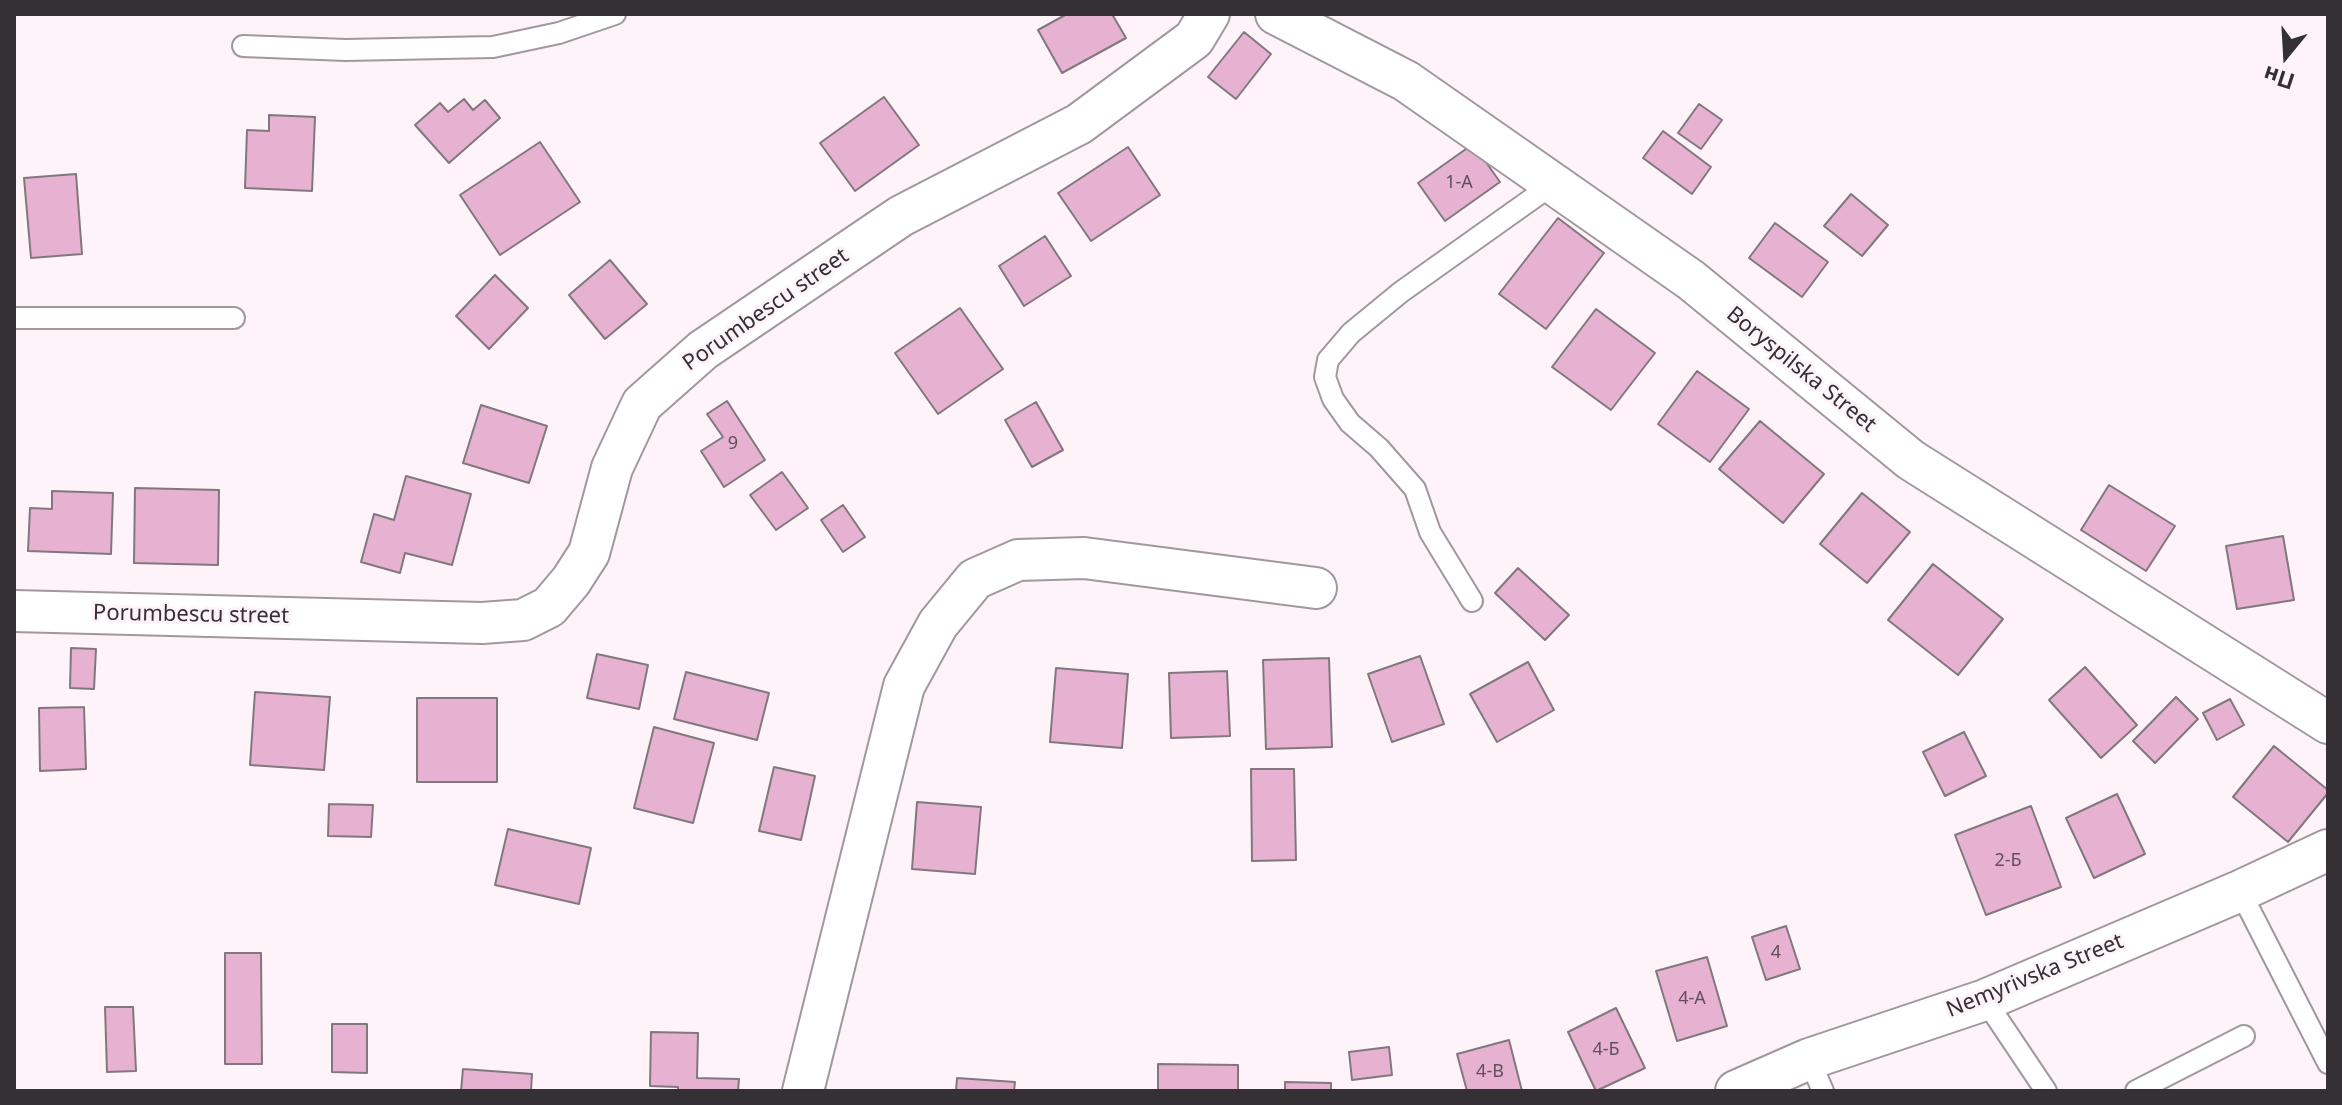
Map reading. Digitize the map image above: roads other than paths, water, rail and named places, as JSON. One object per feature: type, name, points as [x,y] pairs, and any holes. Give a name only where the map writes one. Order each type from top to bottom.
[{"type":"street","name":"Porumbescu street","points":[[14,611],[482,623],[523,620],[549,607],[589,553],[612,468],[642,404],[652,395],[703,350],[901,216],[1079,124],[1194,39],[1209,14]]},
{"type":"street","name":"Boryspilska Street","points":[[1276,14],[1406,81],[1691,280],[1911,460],[2328,723]]},
{"type":"street","points":[[803,1091],[904,686],[938,624],[975,579],[1018,560],[1084,558],[1316,588]]},
{"type":"street","name":"Nemyrivska Street","points":[[1736,1091],[1816,1075],[2328,850]]},
{"type":"lane","points":[[243,46],[346,50],[493,47],[559,33],[615,14]]},
{"type":"lane","points":[[1472,601],[1430,532],[1415,489],[1379,448],[1350,423],[1333,399],[1325,377],[1328,360],[1351,333],[1401,292],[1553,184]]},
{"type":"lane","points":[[14,318],[234,318]]},
{"type":"lane","points":[[2240,891],[2328,1063]]},
{"type":"lane","points":[[1985,1000],[2046,1091]]},
{"type":"lane","points":[[2136,1091],[2244,1036]]}]
